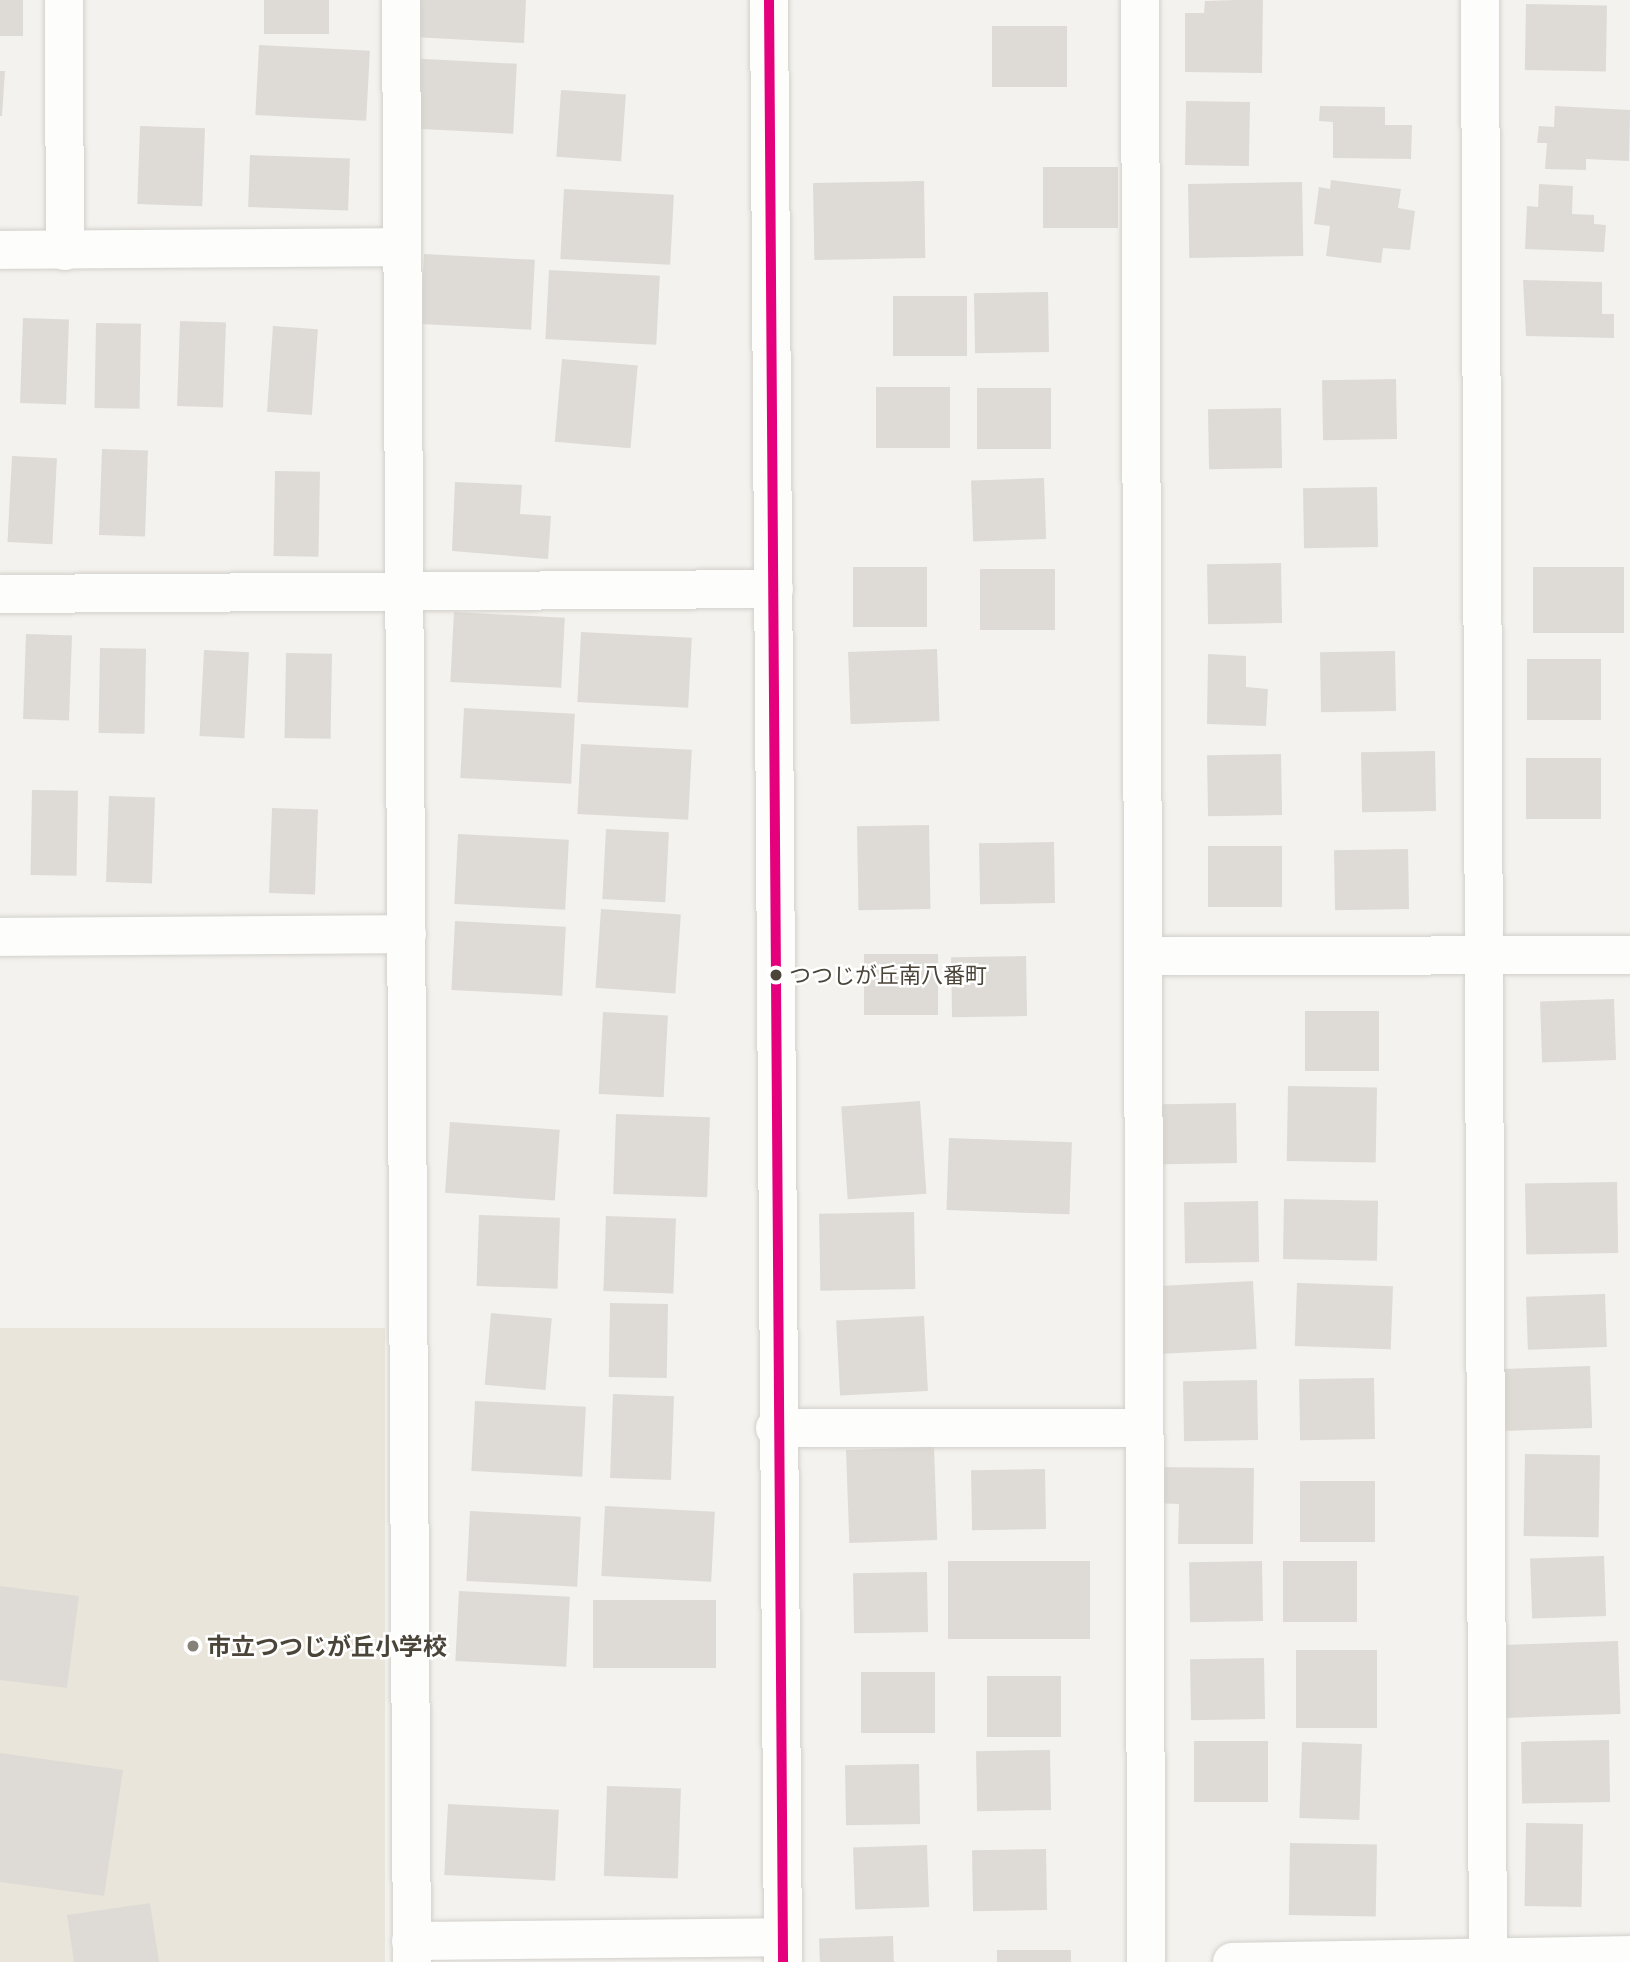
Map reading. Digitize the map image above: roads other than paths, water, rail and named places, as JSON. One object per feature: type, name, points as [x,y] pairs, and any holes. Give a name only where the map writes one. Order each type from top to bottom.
[{"type":"street","points":[[64,0],[65,251]]},
{"type":"street","points":[[401,0],[407,592],[412,1952],[783,1950],[775,1428],[774,589],[769,0]]},
{"type":"street","points":[[1140,0],[1145,956],[1141,1428],[1146,1962]]},
{"type":"street","points":[[1480,0],[1488,955],[1488,1959]]},
{"type":"street","points":[[0,250],[402,247]]},
{"type":"street","points":[[0,594],[774,589]]},
{"type":"street","points":[[0,937],[407,934]]},
{"type":"street","points":[[1145,956],[1630,955]]},
{"type":"street","points":[[775,1428],[1141,1428]]},
{"type":"street","points":[[1232,1962],[1630,1955]]},
{"type":"place","name":"つつじが丘南八番町","points":[[776,975]]},
{"type":"place","name":"市立つつじが丘小学校","points":[[193,1646]]}]
